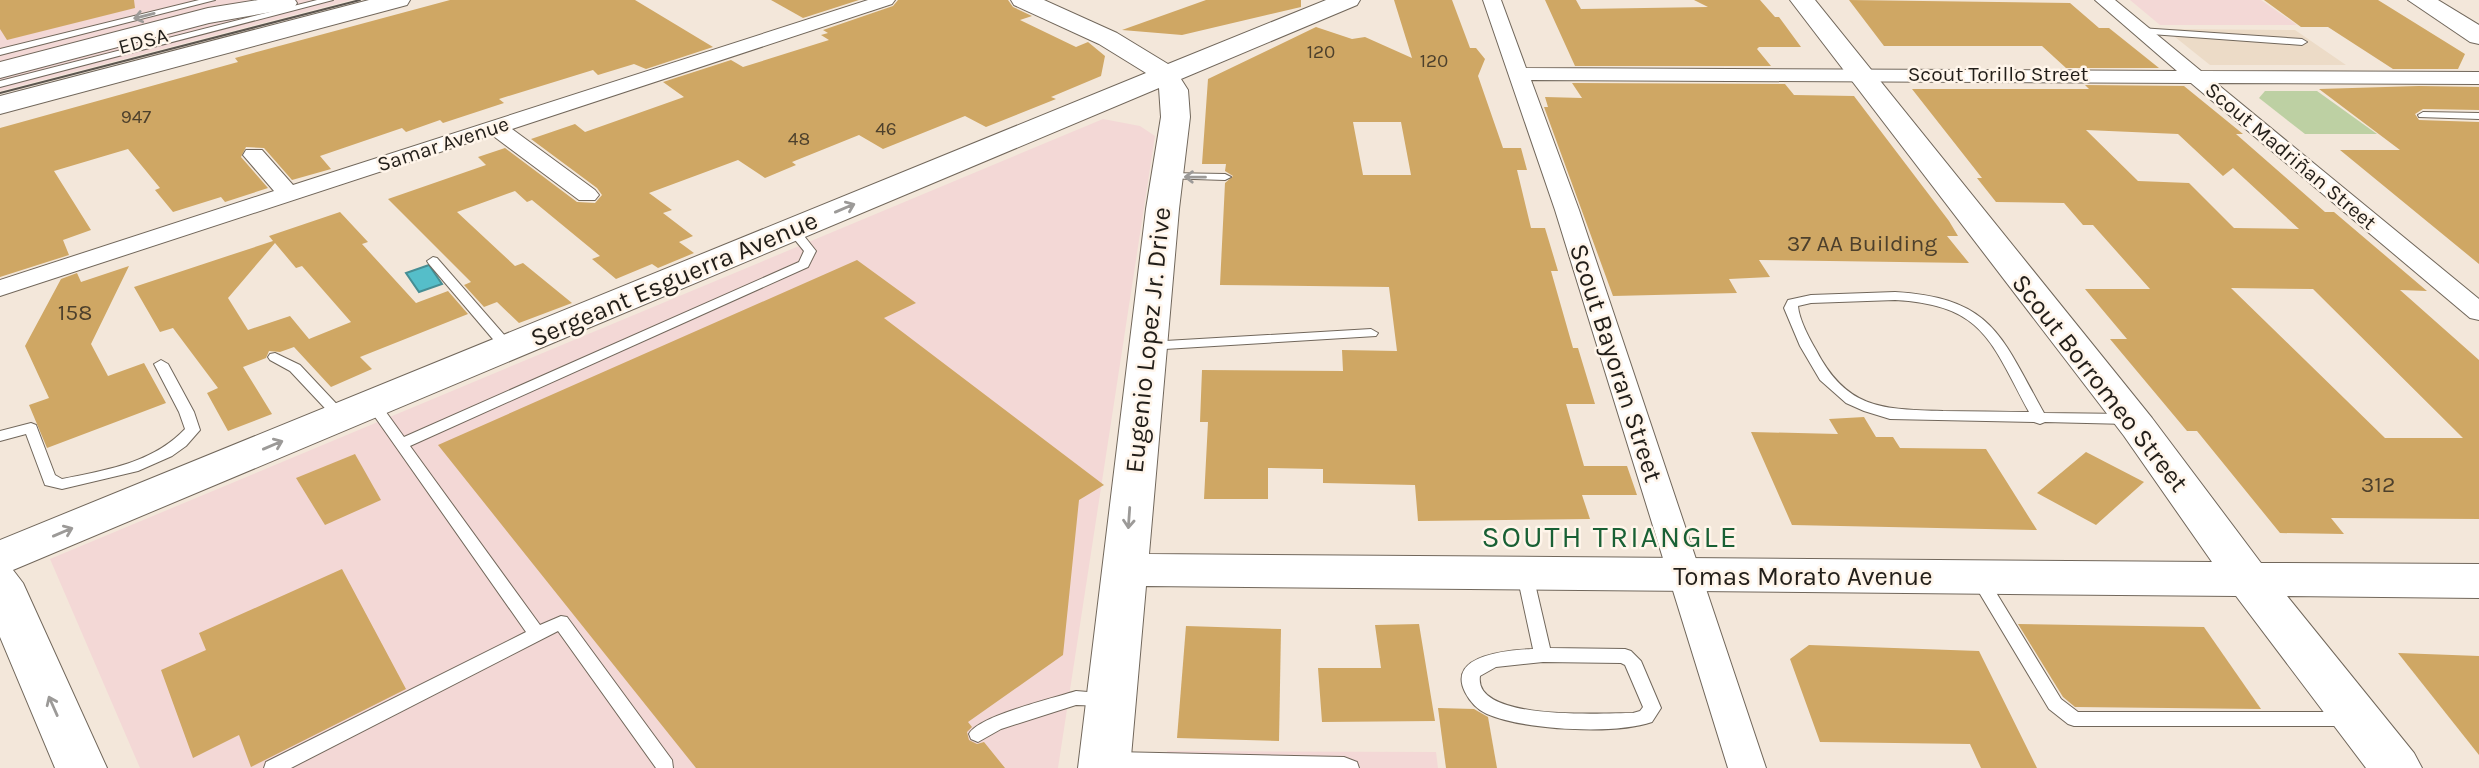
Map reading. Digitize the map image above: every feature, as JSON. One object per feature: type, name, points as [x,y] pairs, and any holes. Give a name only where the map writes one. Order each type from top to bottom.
[{"type":"main road","name":"EDSA","points":[[2,84],[119,74],[398,0]]},
{"type":"main road","points":[[1023,0],[1148,59],[1166,75]]},
{"type":"main road","name":"Sergeant Esguerra Avenue","points":[[0,558],[1348,0]]},
{"type":"main road","name":"Scout Borromeo Street","points":[[1802,0],[2130,419],[2248,579],[2396,768]]},
{"type":"main road","points":[[2420,0],[2479,36]]},
{"type":"main road","name":"EDSA","points":[[2,84],[291,1]]},
{"type":"main road","name":"EDSA","points":[[2,84],[71,52],[208,16],[291,1]]},
{"type":"main road","name":"Eugenio Lopez Jr. Drive","points":[[1104,764],[1093,698],[1127,570],[1146,346],[1165,176],[1155,123],[1175,91],[1166,75]]},
{"type":"main road","points":[[1086,107],[1124,110],[1155,123]]},
{"type":"main road","name":"Tomas Morato Avenue","points":[[1127,570],[2479,581]]},
{"type":"main road","points":[[0,583],[81,768]]},
{"type":"street","name":"Samar Avenue","points":[[0,288],[886,0]]},
{"type":"street","name":"Scout Bayoran Street","points":[[1492,0],[1567,210],[1747,768]]},
{"type":"street","name":"Scout Madriñan Street","points":[[2104,0],[2479,312]]},
{"type":"street","name":"Scout Torillo Street","points":[[1517,74],[2479,78]]},
{"type":"street","points":[[495,127],[542,159],[587,195]]},
{"type":"street","points":[[254,155],[289,195]]},
{"type":"lane","points":[[2,84],[19,42],[210,0]]},
{"type":"lane","points":[[2,84],[328,0]]},
{"type":"lane","points":[[2,84],[376,0]]},
{"type":"lane","points":[[2140,31],[2302,42]]},
{"type":"lane","points":[[2423,115],[2479,116]]},
{"type":"lane","points":[[1165,176],[1225,177]]},
{"type":"lane","points":[[401,444],[804,264],[810,251],[793,230]]},
{"type":"lane","points":[[433,261],[508,348]]},
{"type":"lane","points":[[2040,419],[1992,338],[1974,317],[1961,308],[1927,298],[1811,299],[1793,303],[1791,308],[1794,318],[1821,371],[1835,390],[1849,401],[1890,414],[2040,419],[2130,419]]},
{"type":"lane","points":[[1146,346],[1371,333]]},
{"type":"lane","points":[[275,357],[357,410],[401,444],[537,634]]},
{"type":"lane","points":[[0,436],[31,428],[50,481],[62,484],[123,469],[160,455],[193,430],[189,414],[166,379],[161,364]]},
{"type":"lane","points":[[1525,575],[1543,655]]},
{"type":"lane","points":[[1979,577],[2055,704],[2074,719],[2358,719]]},
{"type":"lane","points":[[273,768],[561,622],[665,766]]},
{"type":"lane","points":[[1543,655],[1625,656],[1633,661],[1652,708],[1646,717],[1633,720],[1527,717],[1497,711],[1480,702],[1471,689],[1472,676],[1479,666],[1506,658],[1543,655]]},
{"type":"lane","points":[[978,734],[995,724],[1093,698]]},
{"type":"lane","points":[[1104,764],[1344,765],[1350,768]]},
{"type":"shaded area","points":[[0,0],[352,0],[0,91]]},
{"type":"shaded area","points":[[2130,0],[2261,0],[2297,25],[2160,25]]},
{"type":"shaded area","points":[[2165,29],[2295,30],[2346,65],[2210,65]]},
{"type":"shaded area","points":[[1103,119],[1140,126],[1155,136],[1058,768],[140,768],[50,559]]},
{"type":"shaded area","points":[[1167,751],[1436,752],[1438,768],[1166,768]]},
{"type":"green space","points":[[2265,91],[2317,91],[2377,134],[2305,134],[2259,98]]},
{"type":"water","points":[[429,265],[442,284],[419,292],[406,273]]},
{"type":"building","points":[[0,0],[134,0],[135,8],[7,40],[0,29]]},
{"type":"building","points":[[450,0],[635,0],[713,47],[646,69],[634,64],[598,75],[593,70],[499,99],[504,103],[443,123],[440,120],[406,132],[402,128],[320,156],[331,169],[292,180],[264,148],[246,147],[241,157],[268,188],[225,202],[221,197],[173,212],[155,190],[160,188],[128,149],[54,171],[91,230],[63,240],[69,255],[0,277],[0,128],[238,62],[235,58]]},
{"type":"building","points":[[771,0],[859,0],[803,18]]},
{"type":"building","points":[[898,0],[1008,0],[1013,7],[1032,16],[1020,20],[1076,47],[1088,42],[1105,56],[1101,76],[1051,97],[1056,99],[986,127],[965,116],[883,149],[859,135],[792,162],[796,165],[765,178],[738,160],[649,193],[672,210],[663,213],[693,236],[679,242],[694,253],[658,268],[652,264],[616,279],[592,259],[600,256],[532,200],[527,202],[515,191],[457,212],[515,266],[523,263],[572,303],[519,323],[497,302],[484,307],[464,285],[471,282],[388,199],[486,165],[478,157],[505,148],[577,202],[595,203],[602,195],[597,188],[531,139],[575,124],[585,132],[684,97],[663,82],[731,60],[743,67],[829,40],[821,35],[828,33],[823,30],[893,6]]},
{"type":"building","points":[[1206,0],[1301,0],[1301,7],[1182,35],[1122,30]]},
{"type":"building","points":[[1394,0],[1452,0],[1470,48],[1476,48],[1485,59],[1478,76],[1503,148],[1521,148],[1527,170],[1517,170],[1531,228],[1545,228],[1558,271],[1551,271],[1573,348],[1578,348],[1595,404],[1566,404],[1584,466],[1627,466],[1637,495],[1582,495],[1590,519],[1418,521],[1415,485],[1323,483],[1323,469],[1268,468],[1268,499],[1204,499],[1208,422],[1200,422],[1202,370],[1343,371],[1342,350],[1397,351],[1389,287],[1220,285],[1225,183],[1233,176],[1225,171],[1226,164],[1202,164],[1208,79],[1316,27],[1352,39],[1365,37],[1412,58]],"holes":[[[1353,122],[1401,122],[1411,175],[1363,175]]]},
{"type":"building","points":[[1545,0],[1576,0],[1581,9],[1708,7],[1694,0],[1760,0],[1775,17],[1779,17],[1801,47],[1759,47],[1757,49],[1771,66],[1575,66]]},
{"type":"building","points":[[1849,0],[2070,3],[2099,28],[2109,28],[2159,68],[2066,68],[2042,46],[1884,46]]},
{"type":"building","points":[[2264,0],[2378,0],[2465,54],[2458,69],[2393,69],[2328,27],[2301,27]]},
{"type":"building","points":[[1572,83],[1785,84],[1794,95],[1854,96],[1949,221],[1958,236],[1947,236],[1969,263],[1759,260],[1770,277],[1729,279],[1737,293],[1613,296],[1544,107],[1548,107],[1545,97],[1582,98]]},
{"type":"building","points":[[2085,85],[2184,86],[2243,134],[2236,134],[2325,212],[2334,212],[2427,291],[2400,290],[2479,360],[2479,519],[2331,518],[2344,534],[2280,533],[2197,431],[2187,431],[2110,339],[2127,339],[2085,289],[2150,289],[2093,225],[2083,225],[2064,203],[1996,202],[1977,178],[1982,178],[1912,89],[2089,89]],"holes":[[[2086,130],[2178,134],[2223,176],[2233,168],[2299,229],[2234,228],[2189,183],[2138,181]],[[2231,288],[2313,289],[2463,438],[2385,438]]]},
{"type":"building","points":[[2479,87],[2479,110],[2423,109],[2415,114],[2419,120],[2479,122],[2479,264],[2340,150],[2400,150],[2319,89]]},
{"type":"building","points":[[340,212],[368,242],[362,244],[416,303],[448,291],[468,314],[360,357],[372,369],[331,387],[294,347],[280,352],[269,351],[266,358],[243,367],[272,414],[228,431],[207,393],[218,388],[173,328],[160,332],[134,287],[273,241],[269,236]],"holes":[[[275,243],[296,268],[302,266],[351,322],[309,339],[290,316],[248,330],[228,298]]]},
{"type":"building","points":[[857,260],[916,303],[884,318],[1104,485],[1079,500],[1063,655],[968,722],[972,727],[967,732],[969,740],[977,744],[984,742],[1005,768],[696,768],[438,445]]},
{"type":"building","points":[[129,266],[91,344],[108,376],[144,363],[166,403],[47,448],[29,405],[49,398],[25,346],[61,279],[77,273],[81,282]]},
{"type":"building","points":[[1864,417],[1876,437],[1893,437],[1900,448],[1986,449],[2037,530],[1792,525],[1751,432],[1838,434],[1829,419]]},
{"type":"building","points":[[2086,452],[2144,482],[2096,525],[2037,493]]},
{"type":"building","points":[[355,454],[381,500],[325,525],[296,478]]},
{"type":"building","points":[[342,569],[406,689],[251,767],[239,735],[193,758],[161,670],[206,650],[199,633]]},
{"type":"building","points":[[1419,624],[1435,721],[1322,722],[1318,668],[1381,668],[1375,625]]},
{"type":"building","points":[[2018,624],[2204,627],[2261,709],[2075,707],[2063,697]]},
{"type":"building","points":[[1186,626],[1281,629],[1279,741],[1177,738]]},
{"type":"building","points":[[1809,645],[1979,651],[2037,768],[1981,768],[1970,744],[1820,742],[1790,659]]},
{"type":"building","points":[[2398,653],[2479,656],[2479,755]]},
{"type":"building","points":[[1438,708],[1474,709],[1488,717],[1497,768],[1446,768]]},
{"type":"tram line","points":[[0,93],[360,0]]},
{"type":"district","name":"SOUTH TRIANGLE","points":[[1610,537]]}]
